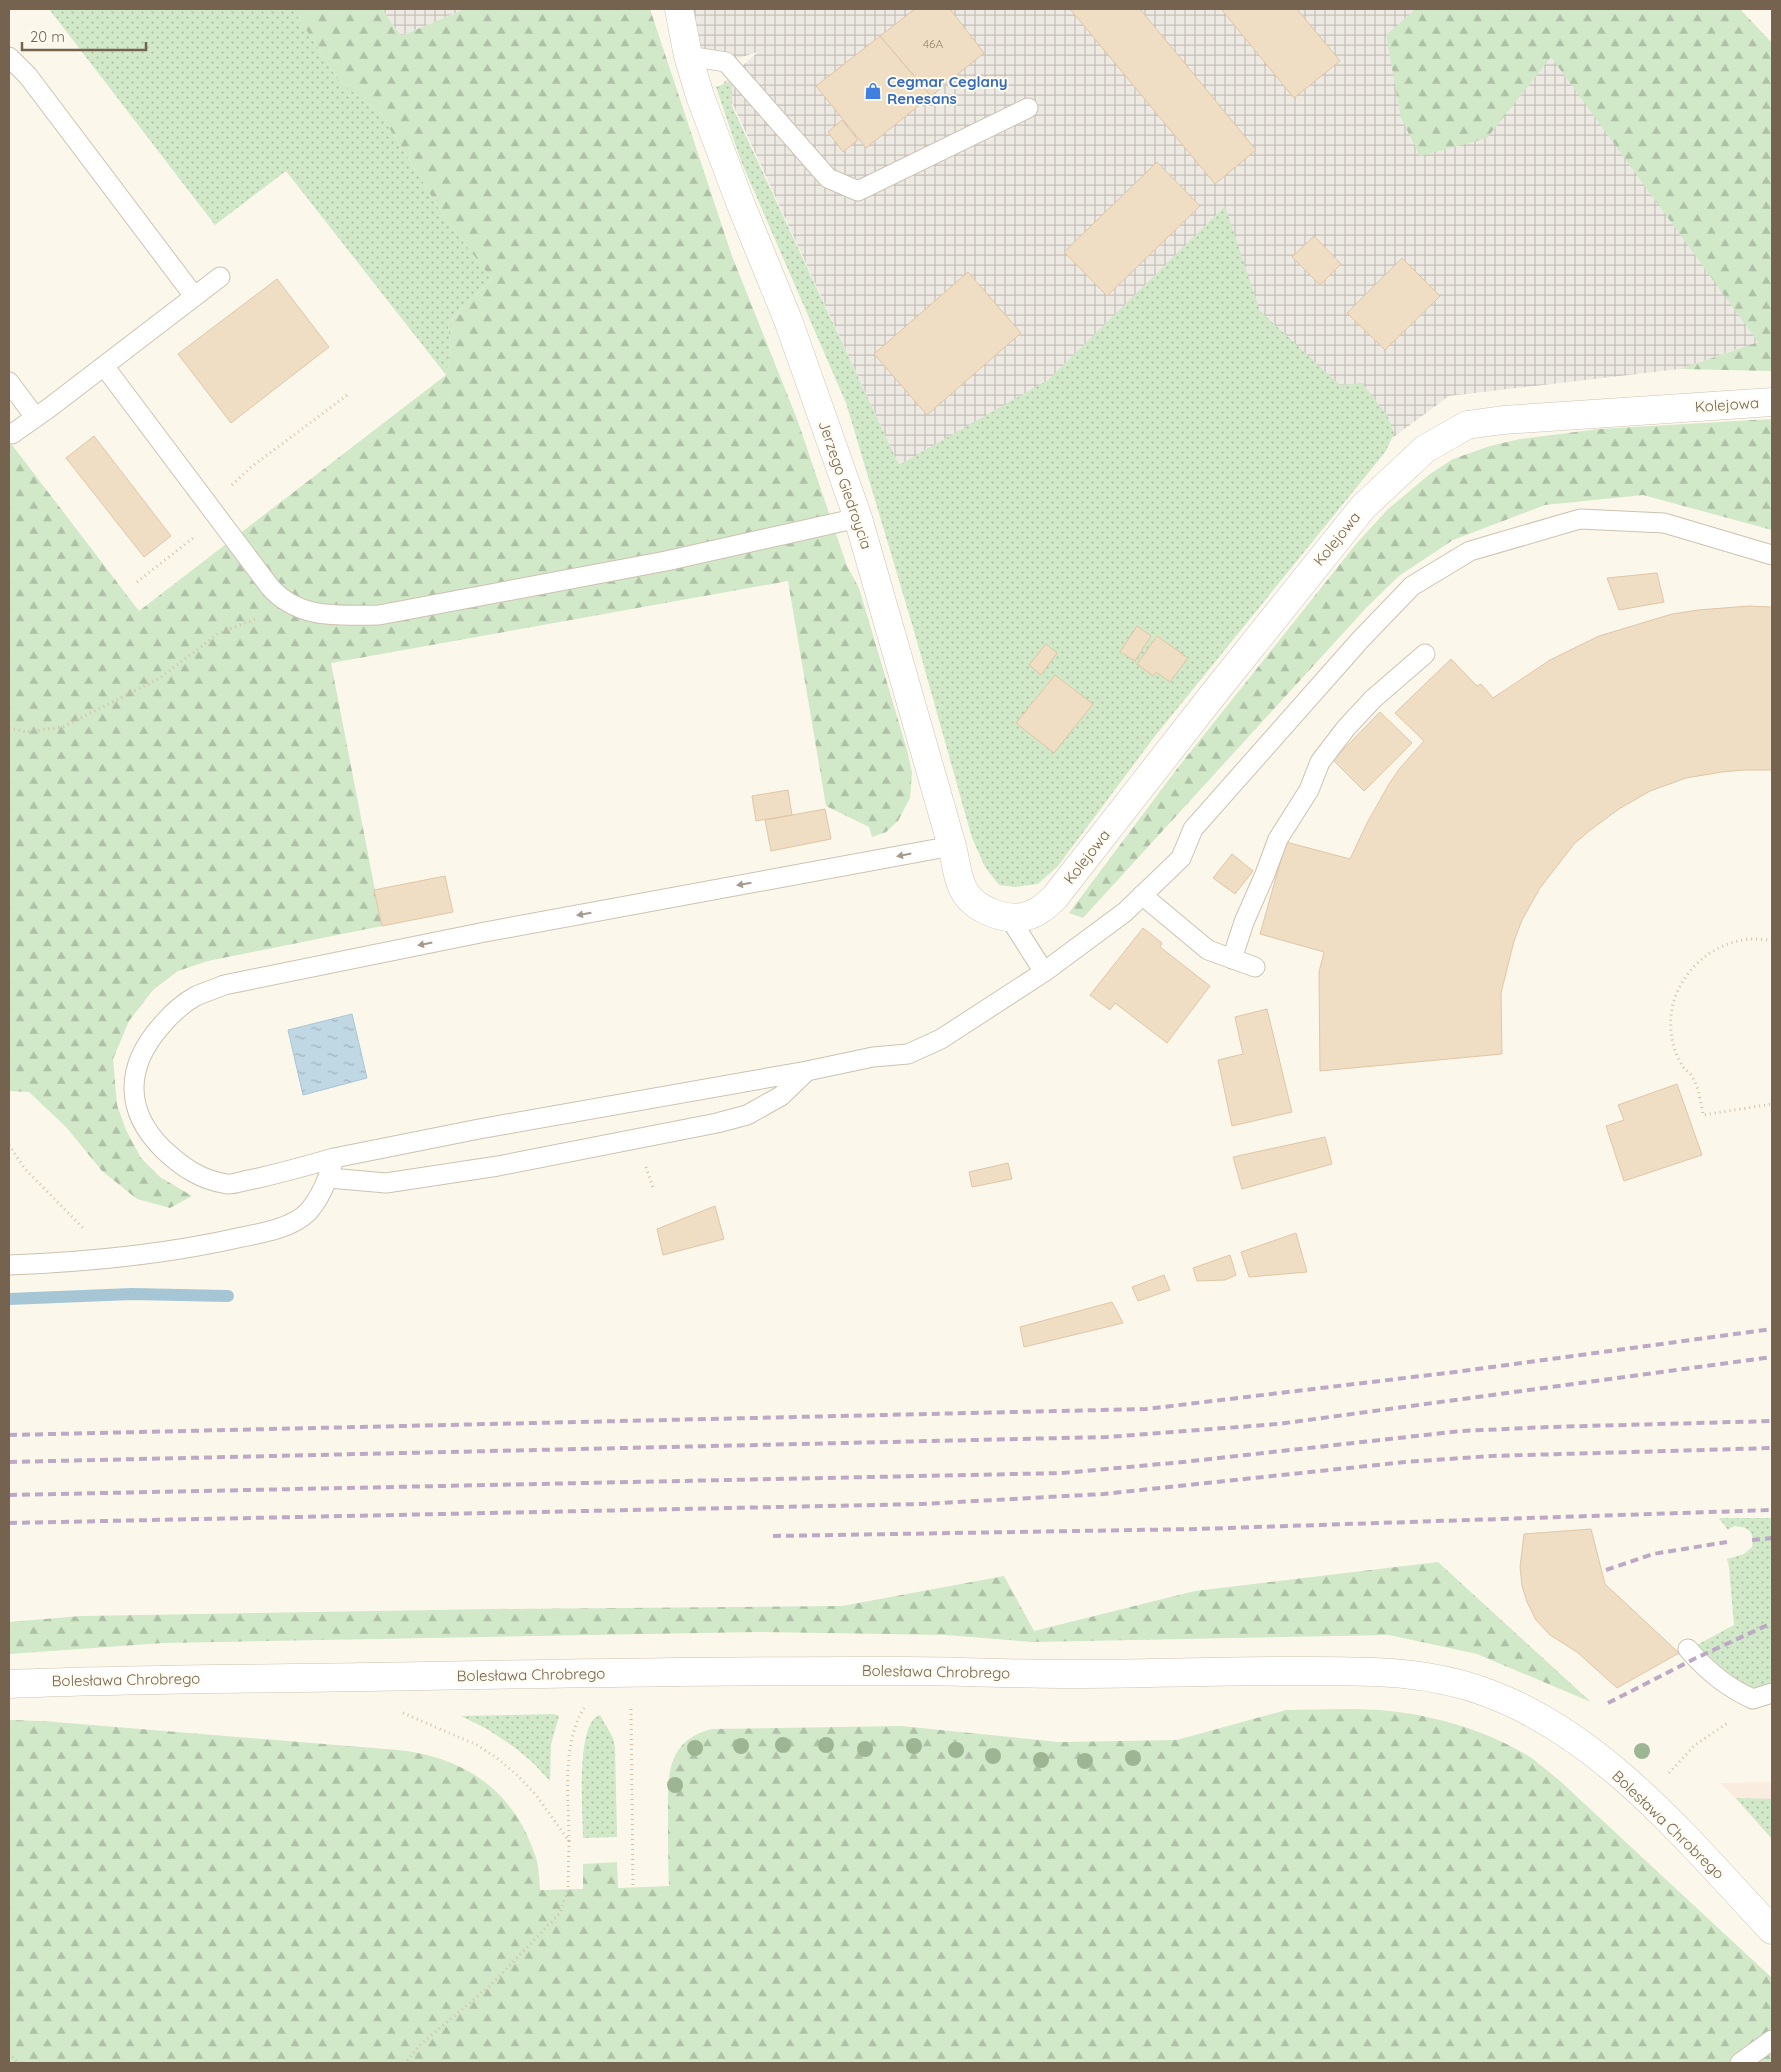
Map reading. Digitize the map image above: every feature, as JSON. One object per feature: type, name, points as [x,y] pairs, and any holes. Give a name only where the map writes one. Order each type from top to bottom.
[{"type":"street","name":"Jerzego Giedroycia","points":[[679,9],[688,56],[700,96],[741,205],[788,320],[858,518],[952,846],[961,884],[973,902],[985,909],[1009,917],[1022,917],[1036,912]]},
{"type":"street","name":"Kolejowa","points":[[1036,912],[1055,897],[1074,874],[1219,687],[1363,507],[1425,449],[1467,425],[1503,420],[1772,402]]},
{"type":"street","name":"Bolesława Chrobrego","points":[[9,1684],[174,1678],[884,1671],[1065,1674],[1394,1671],[1469,1686],[1526,1710],[1562,1732],[1598,1758],[1649,1802],[1772,1930]]},
{"type":"lane","points":[[688,56],[726,62],[828,178],[858,191],[1028,108]]},
{"type":"lane","points":[[9,57],[28,76],[194,296]]},
{"type":"lane","points":[[12,434],[220,277]]},
{"type":"lane","points":[[104,366],[270,587],[288,603],[309,612],[379,615],[666,561],[858,518]]},
{"type":"lane","points":[[9,382],[35,417]]},
{"type":"lane","points":[[952,846],[494,930],[234,983],[195,997],[172,1013],[150,1039],[139,1059],[134,1082],[135,1103],[142,1123],[158,1144],[176,1162],[202,1178],[229,1184],[273,1175],[334,1158],[480,1129],[807,1071],[873,1057],[908,1054],[941,1039],[1044,972],[1125,912],[1181,858],[1193,829],[1368,632],[1412,586],[1470,551],[1580,519],[1664,523],[1772,555]]},
{"type":"lane","points":[[1232,959],[1244,922],[1278,839],[1309,790],[1320,762],[1346,728],[1373,699],[1425,654]]},
{"type":"lane","points":[[1142,895],[1208,950],[1255,967]]},
{"type":"lane","points":[[1009,917],[1044,972]]},
{"type":"lane","points":[[329,1178],[386,1183],[498,1166],[716,1123],[747,1115],[781,1096],[807,1071]]},
{"type":"lane","points":[[9,1265],[124,1258],[191,1249],[272,1230],[290,1223],[307,1212],[329,1178],[334,1158]]},
{"type":"lane","points":[[1688,1649],[1719,1679],[1737,1692],[1753,1699],[1772,1693]]},
{"type":"lane","points":[[1740,2063],[1772,2040]]},
{"type":"path","points":[[137,582],[195,537],[184,523],[222,495],[251,467],[350,393]]},
{"type":"path","points":[[9,728],[26,732],[63,727],[160,678],[219,633],[288,603]]},
{"type":"path","points":[[1772,941],[1750,939],[1731,942],[1714,950],[1699,961],[1686,975],[1678,991],[1671,1028],[1675,1050],[1683,1066],[1693,1077],[1704,1115],[1772,1104]]},
{"type":"path","points":[[9,1145],[25,1169],[80,1226],[124,1258]]},
{"type":"path","points":[[405,2063],[421,2044],[491,1985],[560,1913],[568,1889],[570,1743],[580,1715],[605,1674],[632,1709],[633,1888]]},
{"type":"path","points":[[1649,1802],[1668,1775],[1695,1745],[1745,1710],[1753,1699]]},
{"type":"path","points":[[451,1734],[482,1748],[517,1775],[536,1795],[569,1841]]},
{"type":"path","points":[[9,2053],[18,2063]]},
{"type":"shaded area","points":[[382,9],[465,9],[401,36]]},
{"type":"shaded area","points":[[678,9],[1653,9],[1772,337],[1680,369],[1449,396],[1368,456],[925,522],[723,83],[758,52],[726,62],[688,56]]},
{"type":"shaded area","points":[[1772,1782],[1772,1839],[1721,1783]]},
{"type":"green space","points":[[49,9],[293,9],[339,81],[380,113],[445,218],[492,279],[448,323],[451,352],[446,375],[286,171],[215,225]]},
{"type":"green space","points":[[293,9],[382,9],[401,36],[465,9],[650,9],[732,256],[797,419],[847,566],[859,588],[907,750],[912,772],[910,798],[898,821],[886,832],[872,837],[869,827],[826,806],[788,581],[331,663],[382,926],[208,961],[178,971],[153,990],[129,1021],[113,1059],[117,1105],[126,1130],[141,1158],[160,1177],[192,1196],[170,1208],[137,1199],[102,1171],[66,1127],[29,1092],[9,1091],[9,441],[139,611],[446,375],[451,352],[448,323],[492,279],[445,218],[380,113],[339,81]]},
{"type":"green space","points":[[1416,9],[1740,9],[1772,43],[1772,371],[1680,369],[1758,342],[1551,57],[1487,138],[1420,156],[1401,118],[1386,35]]},
{"type":"green space","points":[[732,81],[732,106],[899,465],[1048,380],[1225,206],[1260,311],[1340,385],[1362,383],[1387,415],[1394,433],[1386,451],[1155,736],[1058,866],[1038,884],[1015,887],[999,885],[985,867],[972,838],[912,624],[846,403],[741,161],[716,87]]},
{"type":"green space","points":[[1772,419],[1772,530],[1643,495],[1545,505],[1453,540],[1399,576],[1367,607],[1083,918],[1069,913],[1176,770],[1356,544],[1388,509],[1430,474],[1453,459],[1490,446],[1520,439],[1599,429]]},
{"type":"green space","points":[[1719,1518],[1772,1518],[1772,1686],[1750,1687],[1740,1683],[1721,1670],[1695,1646],[1734,1625],[1727,1559],[1744,1554],[1752,1547],[1753,1542],[1750,1531],[1734,1526],[1728,1530]]},
{"type":"green space","points":[[1438,1562],[1591,1702],[1477,1654],[1389,1635],[1032,1642],[946,1635],[757,1632],[163,1643],[9,1654],[9,1622],[81,1616],[495,1609],[842,1606],[1004,1576],[1034,1631],[1195,1591]]},
{"type":"green space","points":[[1367,1709],[1438,1719],[1498,1740],[1533,1759],[1560,1781],[1772,1978],[1772,2063],[9,2063],[9,1720],[43,1721],[398,1750],[444,1760],[482,1780],[513,1810],[525,1830],[536,1857],[540,1890],[583,1889],[583,1864],[617,1862],[618,1888],[669,1886],[668,1790],[672,1764],[677,1752],[685,1743],[696,1735],[712,1729],[901,1726],[1059,1742],[1177,1740],[1286,1710]]},
{"type":"green space","points":[[554,1714],[559,1716],[551,1744],[550,1781],[514,1747],[487,1729],[461,1716]]},
{"type":"green space","points":[[600,1715],[613,1738],[615,1747],[617,1837],[583,1838],[582,1771],[584,1751],[592,1721]]},
{"type":"green space","points":[[1736,1798],[1772,1799],[1772,1839]]},
{"type":"water","points":[[352,1014],[367,1078],[303,1095],[288,1030]]},
{"type":"building","points":[[915,9],[950,9],[984,53],[931,96],[880,36]]},
{"type":"building","points":[[1070,9],[1140,9],[1256,150],[1215,184]]},
{"type":"building","points":[[1221,9],[1297,9],[1340,61],[1294,98]]},
{"type":"building","name":"Cegmar Ceglany Renesans","points":[[880,36],[931,96],[866,148],[816,86]]},
{"type":"building","points":[[842,120],[858,140],[843,152],[828,132]]},
{"type":"building","points":[[1157,162],[1200,206],[1107,296],[1064,252]]},
{"type":"building","points":[[1314,236],[1341,264],[1320,285],[1292,257]]},
{"type":"building","points":[[1402,258],[1440,296],[1385,350],[1347,313]]},
{"type":"building","points":[[968,272],[1021,333],[927,415],[874,354]]},
{"type":"building","points":[[277,279],[329,347],[231,423],[178,354]]},
{"type":"building","points":[[94,436],[171,536],[144,557],[66,458]]},
{"type":"building","points":[[1657,573],[1664,602],[1619,610],[1607,578]]},
{"type":"building","points":[[1749,606],[1772,607],[1772,770],[1722,772],[1686,778],[1650,791],[1619,809],[1574,844],[1540,888],[1522,920],[1514,941],[1501,993],[1502,1054],[1320,1071],[1319,972],[1324,952],[1260,934],[1286,842],[1350,859],[1367,823],[1389,784],[1400,768],[1424,741],[1395,713],[1451,659],[1477,686],[1481,684],[1493,698],[1550,660],[1599,636],[1672,614]]},
{"type":"building","points":[[1137,626],[1151,636],[1135,661],[1120,652]]},
{"type":"building","points":[[1157,636],[1188,658],[1170,682],[1156,672],[1153,676],[1137,664]]},
{"type":"building","points":[[1046,644],[1057,653],[1041,675],[1029,665]]},
{"type":"building","points":[[1055,675],[1093,704],[1054,753],[1016,723]]},
{"type":"building","points":[[1380,712],[1412,743],[1364,791],[1333,760]]},
{"type":"building","points":[[788,790],[792,815],[756,821],[752,796]]},
{"type":"building","points":[[825,809],[831,839],[771,851],[765,820]]},
{"type":"building","points":[[1232,854],[1253,871],[1235,894],[1213,878]]},
{"type":"building","points":[[445,876],[453,912],[382,926],[374,890]]},
{"type":"building","points":[[1143,928],[1162,943],[1160,947],[1210,986],[1167,1043],[1115,1003],[1110,1010],[1090,995]]},
{"type":"building","points":[[1267,1009],[1292,1112],[1232,1126],[1218,1060],[1243,1054],[1235,1017]]},
{"type":"building","points":[[1677,1084],[1702,1155],[1624,1181],[1606,1126],[1624,1120],[1618,1105]]},
{"type":"building","points":[[1325,1137],[1332,1164],[1242,1189],[1233,1157]]},
{"type":"building","points":[[1008,1163],[1012,1179],[972,1187],[969,1172]]},
{"type":"building","points":[[715,1206],[724,1239],[663,1255],[657,1229]]},
{"type":"building","points":[[1296,1233],[1307,1272],[1249,1277],[1241,1252]]},
{"type":"building","points":[[1230,1255],[1236,1275],[1225,1280],[1197,1281],[1193,1268]]},
{"type":"building","points":[[1164,1275],[1170,1290],[1138,1301],[1132,1287]]},
{"type":"building","points":[[1112,1302],[1123,1323],[1024,1347],[1020,1327]]},
{"type":"building","points":[[1591,1529],[1605,1584],[1679,1653],[1617,1688],[1577,1652],[1550,1635],[1536,1620],[1522,1586],[1520,1567],[1524,1534]]},
{"type":"waterway","points":[[9,1299],[132,1294],[228,1296]]},
{"type":"railway","points":[[9,1435],[1146,1409],[1455,1372],[1772,1329]]},
{"type":"railway","points":[[9,1462],[1107,1437],[1278,1424],[1772,1357]]},
{"type":"railway","points":[[9,1495],[1063,1473],[1183,1462],[1461,1431],[1772,1421]]},
{"type":"railway","points":[[9,1523],[922,1504],[1103,1494],[1405,1462],[1492,1456],[1772,1448]]},
{"type":"railway","points":[[773,1536],[1197,1529],[1772,1510]]},
{"type":"railway","points":[[1752,1540],[1772,1538]]},
{"type":"railway","points":[[1606,1570],[1653,1554],[1727,1542]]},
{"type":"railway","points":[[1608,1703],[1696,1658],[1772,1623]]},
{"type":"place","name":"Cegmar Ceglany Renesans","points":[[873,91]]}]
